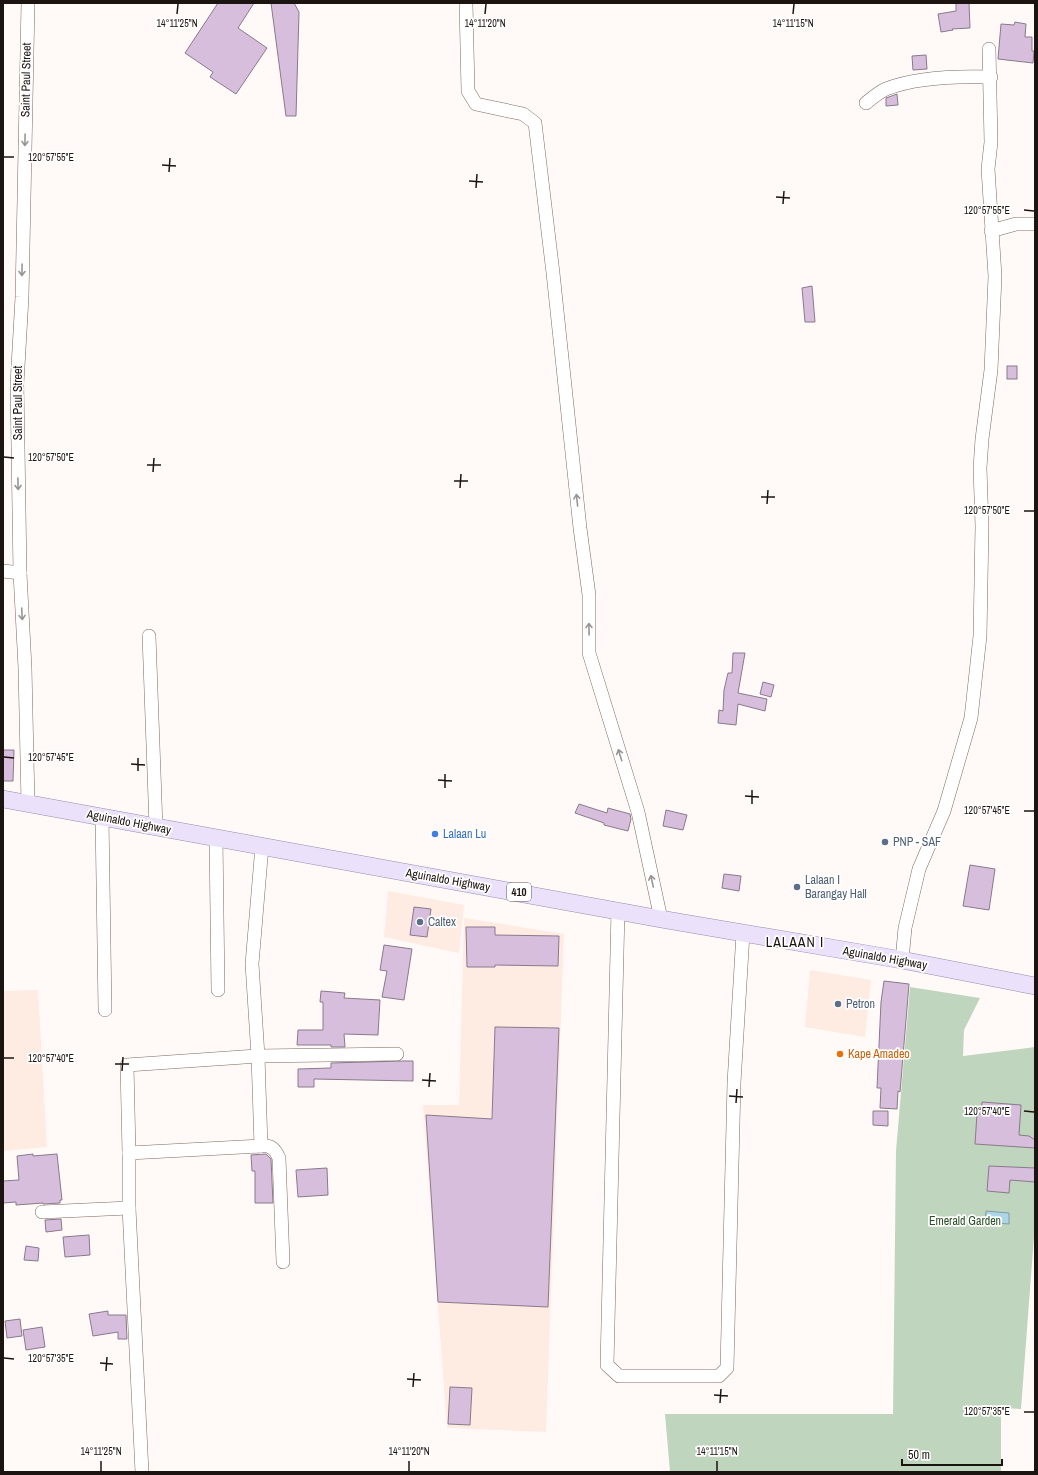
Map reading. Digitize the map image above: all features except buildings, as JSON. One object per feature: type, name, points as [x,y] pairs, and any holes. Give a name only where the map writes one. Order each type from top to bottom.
[{"type":"main road","name":"Aguinaldo Highway","points":[[3,799],[660,919],[902,960],[1035,986]]},
{"type":"street","name":"Saint Paul Street","points":[[28,3],[22,297],[17,384],[20,573],[25,668],[28,804]]},
{"type":"street","points":[[466,3],[468,91],[476,104],[523,114],[535,123],[553,273],[580,528],[589,595],[589,652],[638,812],[660,919]]},
{"type":"street","points":[[902,960],[905,928],[919,869],[944,811],[971,718],[980,636],[982,526],[980,468],[982,439],[991,370],[995,276],[988,169],[991,142],[990,49]]},
{"type":"street","points":[[866,103],[886,89],[912,82],[967,76],[991,77]]},
{"type":"street","points":[[991,231],[1016,224],[1035,224]]},
{"type":"street","points":[[3,570],[20,573]]},
{"type":"street","points":[[150,636],[156,827]]},
{"type":"street","points":[[102,817],[105,1010]]},
{"type":"street","points":[[216,838],[218,990]]},
{"type":"street","points":[[261,1146],[258,1056],[252,964],[262,846]]},
{"type":"street","points":[[618,911],[606,1365],[619,1376],[720,1376],[726,1368],[734,1083],[743,933]]},
{"type":"street","points":[[142,1472],[129,1208],[126,1065],[258,1056],[397,1054]]},
{"type":"street","points":[[129,1153],[267,1145],[274,1149],[279,1158],[283,1262]]},
{"type":"street","points":[[42,1212],[129,1208]]},
{"type":"shaded area","points":[[388,891],[464,905],[459,953],[384,937]]},
{"type":"shaded area","points":[[464,918],[564,934],[546,1432],[447,1428],[423,1105],[459,1105]]},
{"type":"shaded area","name":"Petron","points":[[810,970],[871,980],[865,1037],[805,1027]]},
{"type":"shaded area","points":[[38,990],[47,1147],[3,1151],[3,991]]},
{"type":"green space","name":"Emerald Garden","points":[[910,987],[980,998],[964,1030],[963,1056],[1035,1047],[1035,1223],[1021,1409],[1001,1408],[1001,1472],[670,1472],[665,1414],[893,1414],[896,1151]]},
{"type":"water","points":[[986,1211],[1009,1213],[1009,1224],[985,1222]]},
{"type":"place","name":"Lalaan Lu","points":[[435,834]]},
{"type":"place","name":"PNP - SAF","points":[[885,842]]},
{"type":"place","name":"Lalaan I Barangay Hall","points":[[797,887]]},
{"type":"place","name":"Caltex","points":[[420,922]]},
{"type":"place","name":"Petron","points":[[838,1004]]},
{"type":"place","name":"Kape Amadeo","points":[[840,1054]]},
{"type":"district","name":"LALAAN I","points":[[795,942]]}]
